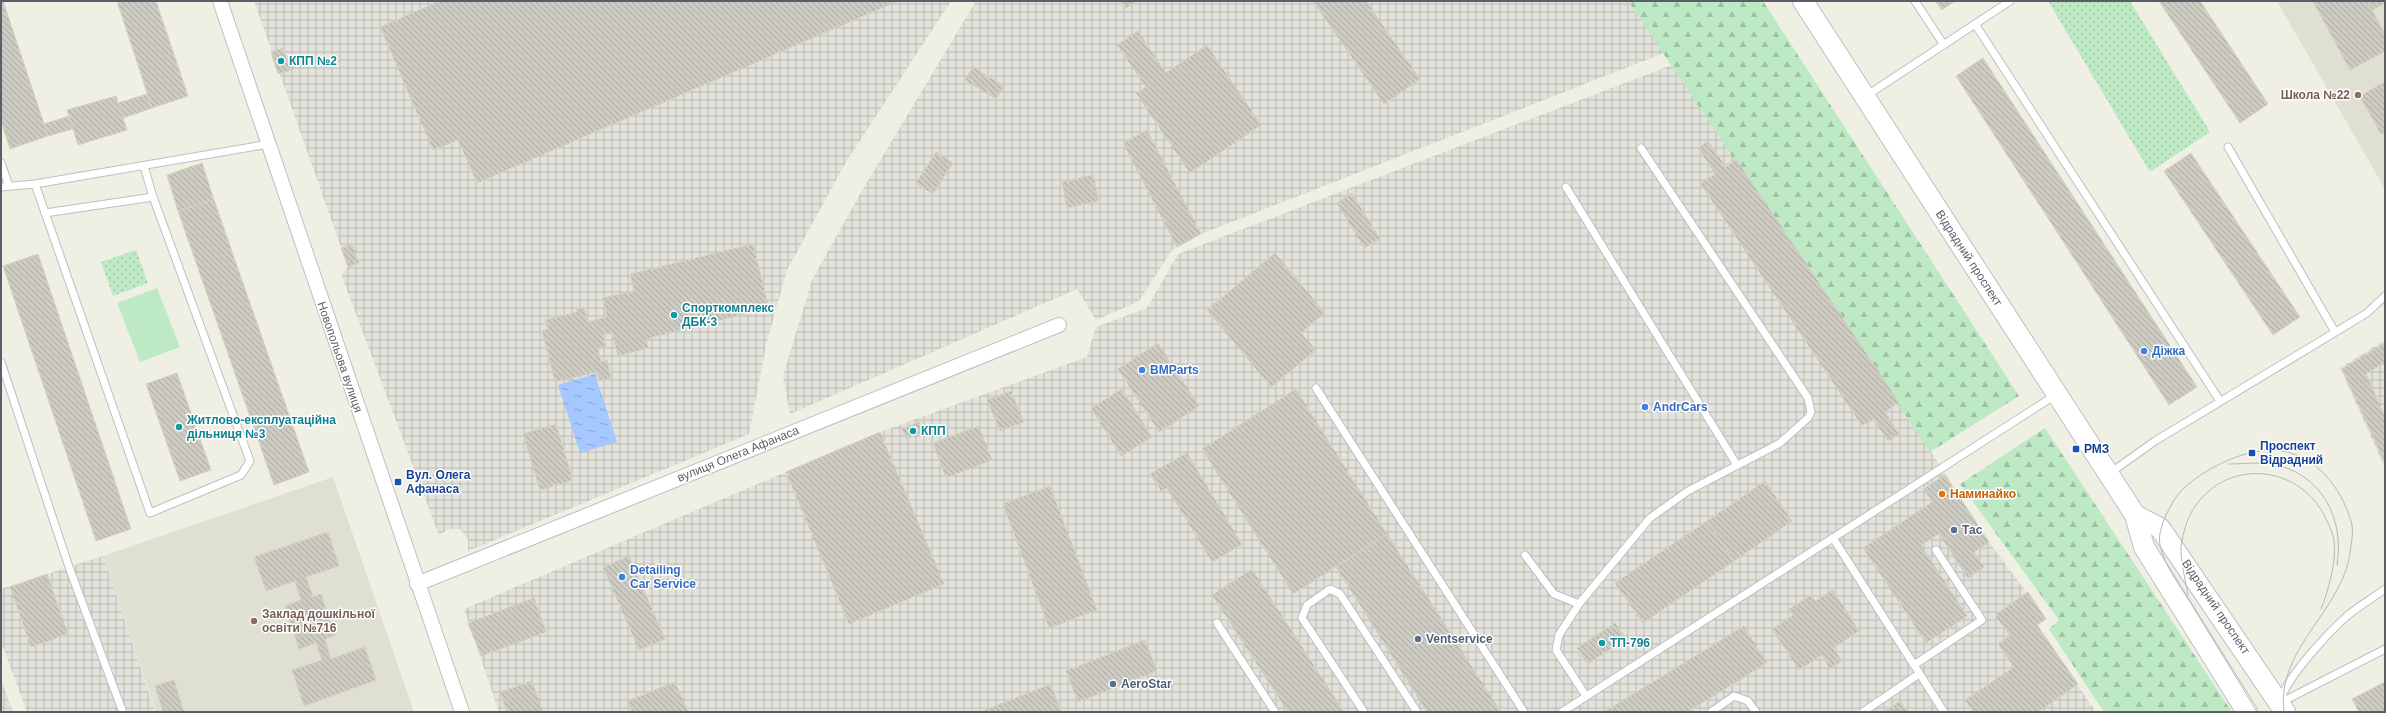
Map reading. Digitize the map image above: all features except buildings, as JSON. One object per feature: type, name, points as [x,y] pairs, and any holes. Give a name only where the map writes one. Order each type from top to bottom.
[{"type":"main road","name":"Відрадний проспект","points":[[1803,1],[2135,514],[2144,547],[2247,712]]},
{"type":"main road","name":"Відрадний проспект","points":[[2135,514],[2160,528],[2283,708]]},
{"type":"street","name":"Новопольова вулиця","points":[[220,1],[417,584],[462,712]]},
{"type":"street","name":"вулиця Олега Афанаса","points":[[417,584],[1059,325]]},
{"type":"lane","points":[[1915,1],[1944,45]]},
{"type":"lane","points":[[1865,96],[2010,1]]},
{"type":"lane","points":[[1975,24],[2220,401]]},
{"type":"lane","points":[[1,187],[35,184],[268,144]]},
{"type":"lane","points":[[2228,147],[2335,332]]},
{"type":"lane","points":[[1586,696],[1556,650],[1559,635],[1579,604],[1650,518],[1688,491],[1780,443],[1808,418],[1811,412],[1808,398],[1641,148]]},
{"type":"lane","points":[[1,163],[9,186]]},
{"type":"lane","points":[[35,184],[150,513],[241,475],[250,461],[153,197],[144,166]]},
{"type":"lane","points":[[1566,187],[1737,465]]},
{"type":"lane","points":[[45,213],[153,197]]},
{"type":"lane","points":[[2108,474],[2155,441],[2367,313],[2385,296]]},
{"type":"lane","points":[[1,362],[69,567],[122,710]]},
{"type":"lane","points":[[1316,388],[1524,712]]},
{"type":"lane","points":[[1566,711],[1586,696],[2057,394]]},
{"type":"lane","points":[[1833,538],[1944,712]]},
{"type":"lane","points":[[1914,665],[1982,620],[1936,550]]},
{"type":"lane","points":[[1525,555],[1554,594],[1579,604]]},
{"type":"lane","points":[[1364,712],[1302,618],[1307,605],[1330,589],[1340,594],[1417,712]]},
{"type":"lane","points":[[2283,708],[2283,691],[2313,652],[2348,616],[2385,589]]},
{"type":"lane","points":[[1217,623],[1275,712]]},
{"type":"lane","points":[[2283,708],[2385,649]]},
{"type":"lane","points":[[1863,712],[1919,674]]},
{"type":"lane","points":[[1711,712],[1734,696],[1748,701],[1756,712]]},
{"type":"shaded area","points":[[254,1],[951,1],[846,162],[787,270],[766,345],[749,434],[468,551],[468,539],[460,529],[449,529],[439,535],[341,274],[348,267]]},
{"type":"shaded area","points":[[976,1],[1628,1],[1664,53],[1201,234],[1172,250],[1139,301],[1096,320],[1077,289],[790,414],[783,376],[812,280],[863,189]]},
{"type":"shaded area","name":"Школа №22","points":[[2277,1],[2385,1],[2385,189]]},
{"type":"shaded area","points":[[1672,65],[1899,402],[1989,542],[2046,619],[2037,625],[2096,712],[499,712],[464,609],[880,432],[1087,357],[1096,327],[1147,308],[1178,254]]},
{"type":"shaded area","points":[[2385,340],[2385,468],[2340,368]]},
{"type":"shaded area","name":"Заклад дошкільної освіти №716","points":[[333,477],[414,712],[156,712],[103,556]]},
{"type":"shaded area","points":[[103,556],[155,712],[27,712],[1,641],[1,589]]},
{"type":"shaded area","points":[[1,679],[13,712],[1,712]]},
{"type":"green space","points":[[1628,1],[1763,1],[2019,396],[1930,452]]},
{"type":"green space","points":[[2048,1],[2130,1],[2210,132],[2150,172]]},
{"type":"green space","points":[[136,250],[148,283],[113,296],[101,262]]},
{"type":"green space","points":[[157,288],[180,347],[140,362],[117,303]]},
{"type":"green space","points":[[2045,428],[2232,712],[2104,712],[2049,629],[2059,620],[1960,484]]},
{"type":"water","points":[[595,374],[617,442],[580,453],[558,385]]},
{"type":"tram line","points":[[2257,712],[2168,567],[2160,545],[2160,537],[2168,511],[2174,500],[2182,490],[2195,479],[2221,464],[2249,453],[2278,450],[2291,453],[2302,458],[2313,464],[2322,472],[2338,491],[2344,502],[2352,525],[2352,538],[2347,568],[2338,589],[2300,647],[2290,667],[2284,689],[2284,712]]},
{"type":"tram line","points":[[2229,464],[2272,464],[2289,469],[2304,477],[2316,488],[2326,500],[2333,515],[2339,548],[2337,565]]},
{"type":"tram line","points":[[2188,595],[2182,564],[2181,547],[2186,525],[2196,505],[2210,490],[2226,480],[2244,475],[2262,474],[2280,477],[2296,485],[2311,497],[2323,513],[2330,527],[2335,549],[2329,585],[2321,609]]},
{"type":"place","name":"КПП №2","points":[[281,61]]},
{"type":"place","name":"Школа №22","points":[[2358,95]]},
{"type":"place","name":"Спорткомплекс ДБК-3","points":[[674,315]]},
{"type":"place","name":"Діжка","points":[[2144,351]]},
{"type":"place","name":"BMParts","points":[[1142,370]]},
{"type":"place","name":"AndrCars","points":[[1645,407]]},
{"type":"place","name":"Житлово-експлуатаційна дільниця №3","points":[[179,427]]},
{"type":"place","name":"КПП","points":[[913,431]]},
{"type":"place","name":"РМЗ","points":[[2076,449]]},
{"type":"place","name":"Проспект Відрадний","points":[[2252,453]]},
{"type":"place","name":"Вул. Олега Афанаса","points":[[398,482]]},
{"type":"place","name":"Наминайко","points":[[1942,494]]},
{"type":"place","name":"Тас","points":[[1954,530]]},
{"type":"place","name":"Detailing Car Service","points":[[622,577]]},
{"type":"place","name":"Заклад дошкільної освіти №716","points":[[254,621]]},
{"type":"place","name":"Ventservice","points":[[1418,639]]},
{"type":"place","name":"ТП-796","points":[[1602,643]]},
{"type":"place","name":"AeroStar","points":[[1113,684]]}]
